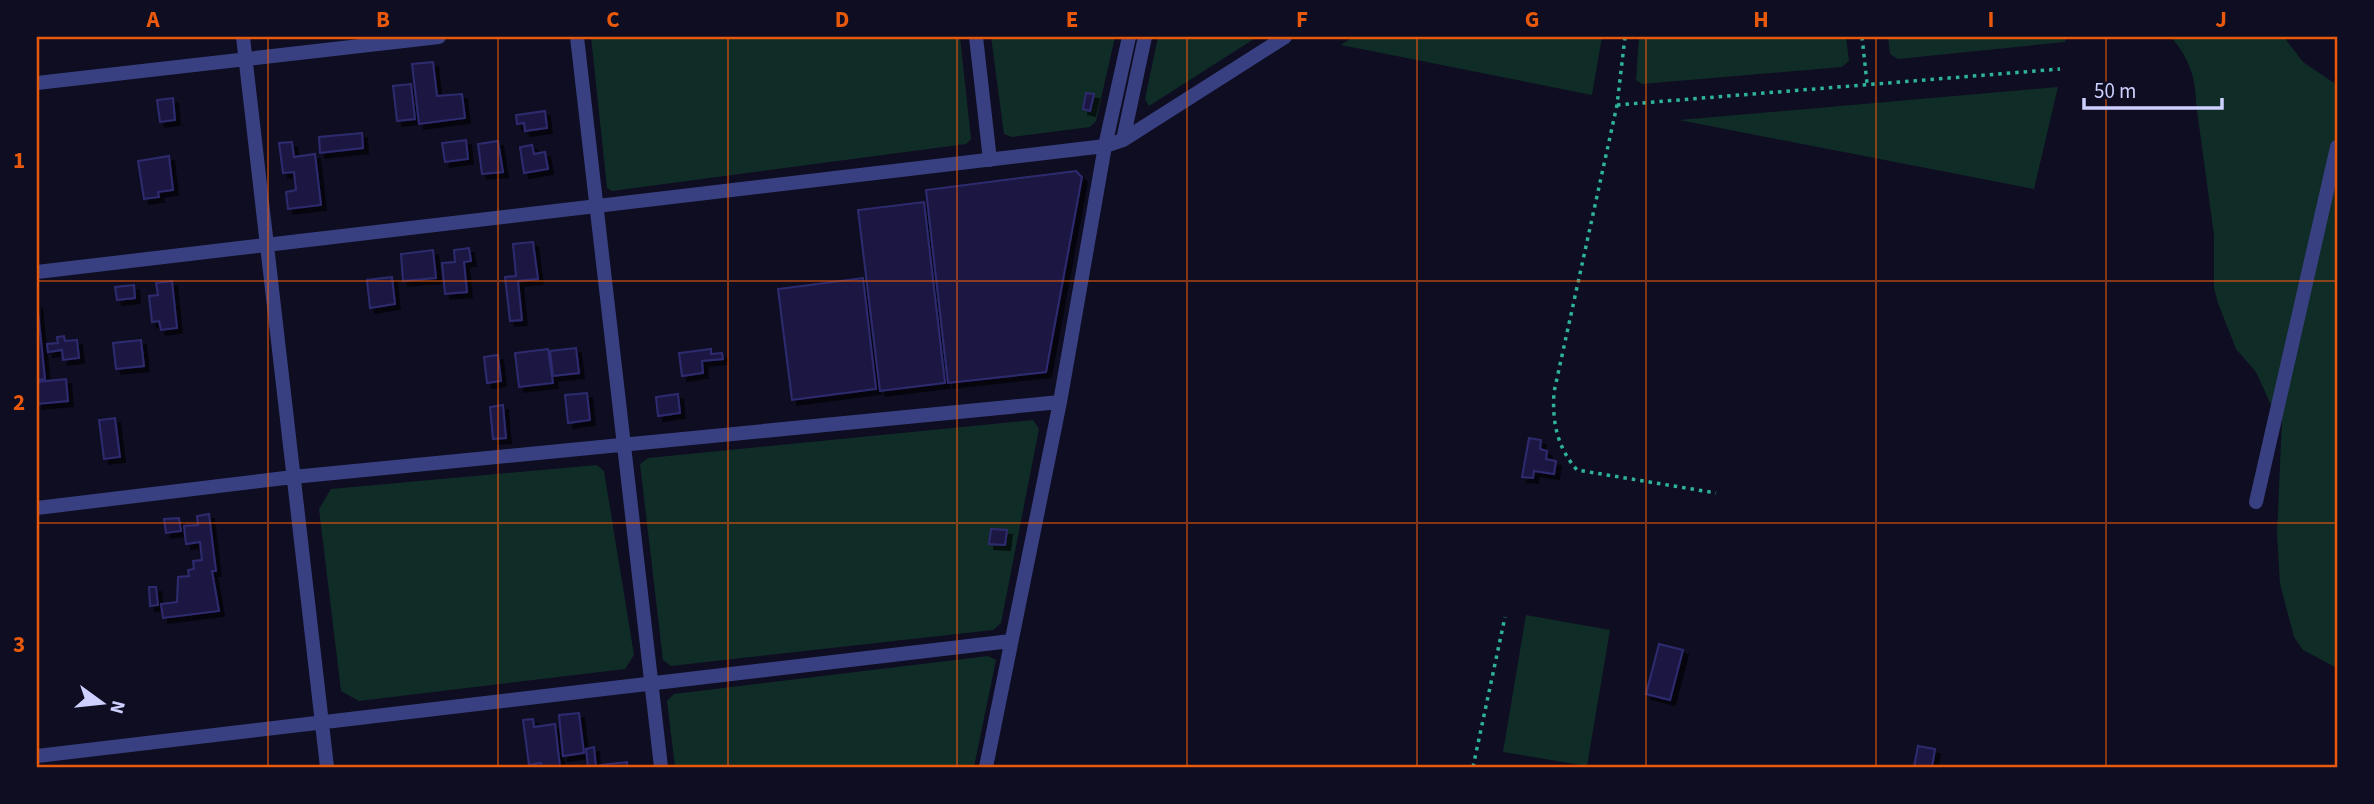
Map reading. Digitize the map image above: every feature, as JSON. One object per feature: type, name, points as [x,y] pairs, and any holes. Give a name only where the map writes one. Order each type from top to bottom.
[{"type":"street","points":[[243,37],[327,767]]},
{"type":"street","points":[[37,82],[439,37]]},
{"type":"street","points":[[577,37],[661,767]]},
{"type":"street","points":[[976,37],[990,160]]},
{"type":"street","points":[[986,767],[1060,402],[1105,146],[1129,37]]},
{"type":"street","points":[[1124,140],[1145,37]]},
{"type":"street","points":[[37,272],[1105,146],[1124,140],[1286,37]]},
{"type":"street","points":[[2256,502],[2337,147]]},
{"type":"street","points":[[37,508],[293,477],[1060,402]]},
{"type":"street","points":[[37,756],[1011,641]]},
{"type":"path","points":[[1625,37],[1617,105],[1554,392],[1557,437],[1565,456],[1577,470],[1590,475],[1716,493]]},
{"type":"path","points":[[1861,37],[1867,83]]},
{"type":"path","points":[[1617,105],[2060,69]]},
{"type":"path","points":[[1473,767],[1505,617]]},
{"type":"green space","points":[[591,37],[960,37],[971,139],[966,144],[612,191],[607,188]]},
{"type":"green space","points":[[991,37],[1115,37],[1096,121],[1090,127],[1012,137],[1004,134]]},
{"type":"green space","points":[[1158,37],[1257,37],[1149,106],[1145,99]]},
{"type":"green space","points":[[1353,37],[1602,37],[1592,95],[1341,45]]},
{"type":"green space","points":[[1639,37],[1846,37],[1849,61],[1842,67],[1642,84],[1636,80]]},
{"type":"green space","points":[[1888,37],[2066,37],[2065,42],[1898,59],[1890,54]]},
{"type":"green space","points":[[2171,37],[2284,37],[2303,62],[2337,85],[2337,668],[2303,650],[2294,637],[2280,584],[2277,535],[2282,419],[2272,407],[2256,372],[2236,349],[2218,303],[2214,288],[2214,235],[2194,84],[2190,67]]},
{"type":"green space","points":[[2058,87],[2034,189],[1679,120]]},
{"type":"green space","points":[[1033,420],[1039,429],[1001,623],[993,630],[671,666],[663,660],[640,464],[648,458]]},
{"type":"green space","points":[[597,465],[604,471],[634,655],[625,669],[359,701],[341,691],[319,509],[331,489]]},
{"type":"green space","points":[[1526,615],[1610,630],[1587,766],[1503,752]]},
{"type":"green space","points":[[988,656],[996,660],[974,767],[675,767],[667,701],[674,694]]},
{"type":"building","points":[[433,62],[437,96],[462,94],[465,118],[419,124],[412,64]]},
{"type":"building","points":[[411,84],[415,119],[397,121],[393,86]]},
{"type":"building","points":[[1086,93],[1094,94],[1090,111],[1083,109]]},
{"type":"building","points":[[173,98],[175,120],[160,122],[157,100]]},
{"type":"building","points":[[545,111],[547,128],[525,131],[524,123],[517,124],[516,115]]},
{"type":"building","points":[[362,133],[363,148],[320,153],[319,137]]},
{"type":"building","points":[[466,140],[468,159],[445,162],[442,143]]},
{"type":"building","points":[[498,141],[503,172],[482,174],[478,144]]},
{"type":"building","points":[[292,142],[294,157],[315,154],[321,205],[288,209],[286,192],[296,190],[294,172],[283,173],[279,143]]},
{"type":"building","points":[[532,145],[534,154],[545,152],[548,169],[524,173],[520,147]]},
{"type":"building","points":[[169,156],[173,190],[158,192],[159,197],[144,199],[138,161]]},
{"type":"building","points":[[1076,171],[1082,177],[1046,372],[948,383],[926,190]]},
{"type":"building","points":[[924,202],[945,383],[880,391],[858,210]]},
{"type":"building","points":[[533,242],[538,279],[518,281],[522,320],[510,321],[505,277],[516,276],[513,244]]},
{"type":"building","points":[[469,248],[471,261],[464,262],[467,292],[445,294],[442,263],[455,262],[454,250]]},
{"type":"building","points":[[433,250],[436,278],[403,281],[401,254]]},
{"type":"building","points":[[392,277],[395,304],[370,308],[367,280]]},
{"type":"building","points":[[863,278],[876,389],[792,400],[778,289]]},
{"type":"building","points":[[172,281],[177,328],[161,330],[159,321],[152,322],[149,296],[158,295],[156,283]]},
{"type":"building","points":[[134,285],[135,298],[117,300],[115,287]]},
{"type":"building","points":[[37,302],[45,379],[37,380]]},
{"type":"building","points":[[64,336],[65,341],[77,340],[79,358],[63,360],[62,350],[48,352],[47,344],[58,343],[57,337]]},
{"type":"building","points":[[141,340],[144,366],[116,369],[113,343]]},
{"type":"building","points":[[576,348],[579,373],[553,376],[550,351]]},
{"type":"building","points":[[548,349],[553,383],[519,387],[515,353]]},
{"type":"building","points":[[711,349],[711,354],[722,353],[723,359],[702,361],[703,373],[682,376],[679,353]]},
{"type":"building","points":[[498,355],[501,381],[487,383],[484,357]]},
{"type":"building","points":[[66,379],[68,401],[37,404],[37,382]]},
{"type":"building","points":[[587,393],[590,420],[568,423],[565,395]]},
{"type":"building","points":[[678,394],[680,413],[658,416],[656,397]]},
{"type":"building","points":[[503,405],[506,438],[493,439],[490,407]]},
{"type":"building","points":[[115,418],[120,457],[104,459],[99,420]]},
{"type":"building","points":[[1529,438],[1541,440],[1540,449],[1547,451],[1546,459],[1556,461],[1554,474],[1534,471],[1533,478],[1522,477]]},
{"type":"building","points":[[209,514],[216,571],[212,571],[219,611],[163,618],[161,604],[177,602],[178,577],[189,576],[188,570],[194,569],[193,561],[202,560],[200,542],[186,544],[184,526],[198,525],[197,516]]},
{"type":"building","points":[[179,518],[181,531],[166,533],[164,519]]},
{"type":"building","points":[[991,529],[1007,530],[1005,545],[989,544]]},
{"type":"building","points":[[149,587],[156,587],[158,605],[150,606]]},
{"type":"building","points":[[1659,644],[1683,650],[1670,700],[1646,694]]},
{"type":"building","points":[[579,713],[584,753],[563,756],[559,715]]},
{"type":"building","points":[[533,719],[534,727],[555,724],[560,767],[542,767],[541,763],[529,765],[523,720]]},
{"type":"building","points":[[1918,746],[1935,749],[1932,767],[1914,767]]},
{"type":"building","points":[[594,747],[596,767],[588,767],[586,749]]},
{"type":"building","points":[[627,762],[627,767],[600,765]]}]
